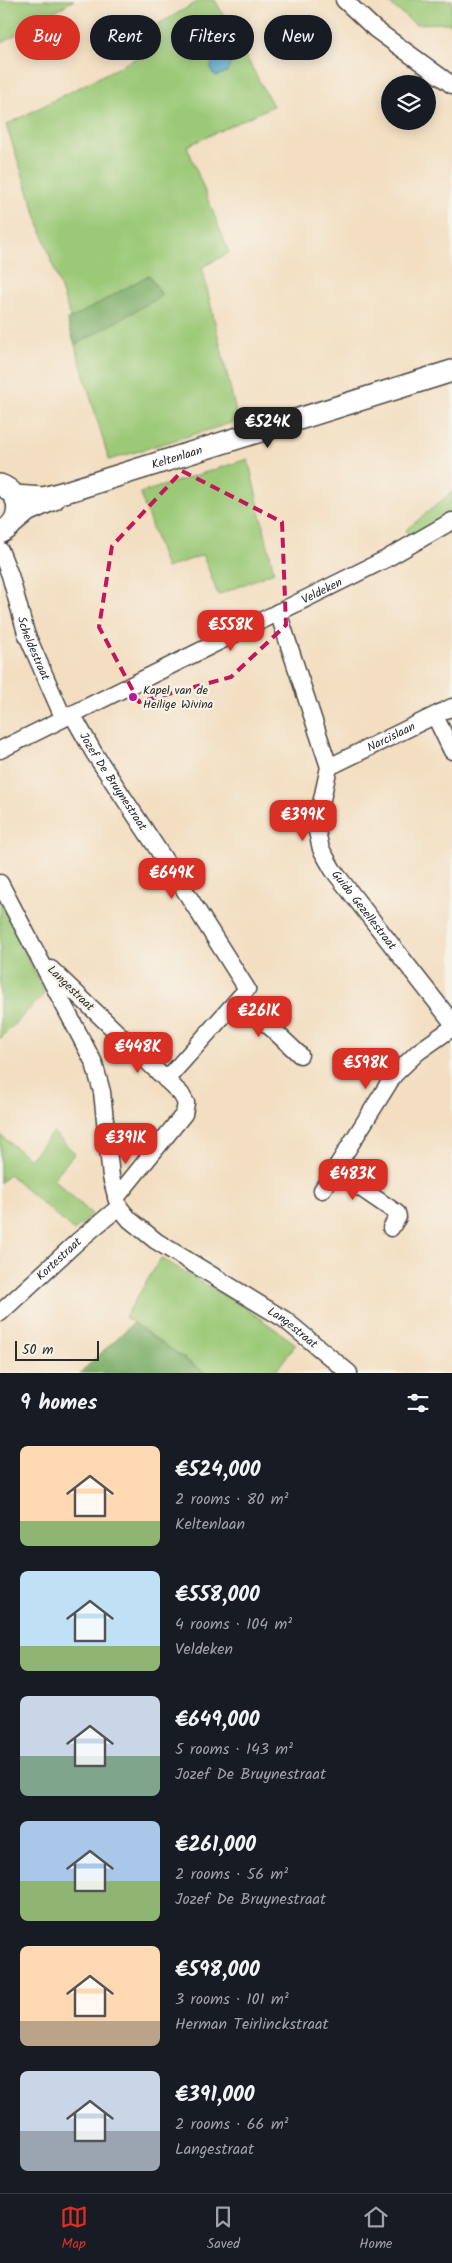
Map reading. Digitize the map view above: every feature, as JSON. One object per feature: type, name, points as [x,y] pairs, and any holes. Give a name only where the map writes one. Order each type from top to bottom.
[{"type":"main road","name":"Keltenlaan","points":[[7,490],[43,498],[452,371]]},
{"type":"main road","name":"Keltenlaan","points":[[7,490],[18,512],[8,528]]},
{"type":"main road","name":"Keltenlaan","points":[[8,528],[28,511],[72,490]]},
{"type":"street","points":[[344,0],[375,29],[452,85]]},
{"type":"street","name":"Veldeken","points":[[0,750],[386,559],[452,521]]},
{"type":"street","name":"Scheldestraat","points":[[8,528],[6,546],[10,575]]},
{"type":"street","name":"Scheldestraat","points":[[0,550],[10,575],[26,633],[68,716]]},
{"type":"street","points":[[278,612],[329,767]]},
{"type":"street","name":"Narcislaan","points":[[329,767],[452,707]]},
{"type":"street","name":"Jozef De Bruynestraat","points":[[68,716],[180,883],[247,990],[239,998]]},
{"type":"street","points":[[435,716],[452,750]]},
{"type":"street","name":"Guido Gezellestraat","points":[[329,767],[316,827],[321,849],[333,870],[452,1022]]},
{"type":"street","name":"Langestraat","points":[[0,883],[41,958],[94,1063],[102,1092],[111,1177],[118,1202],[130,1220],[156,1241],[284,1319],[349,1373]]},
{"type":"street","name":"Langestraat","points":[[41,958],[181,1094],[186,1103],[184,1114],[118,1202]]},
{"type":"street","points":[[166,1080],[239,998],[300,1055]]},
{"type":"street","points":[[322,1190],[394,1075],[418,1052],[452,1028]]},
{"type":"street","points":[[334,1170],[397,1213],[398,1217],[391,1228]]},
{"type":"street","name":"Kortestraat","points":[[0,1313],[118,1202]]},
{"type":"highlighted area","points":[[182,471],[282,522],[286,625],[231,677],[139,702],[99,627],[112,546]]},
{"type":"green space","points":[[0,0],[74,0],[49,15],[15,15],[15,35],[0,44]]},
{"type":"green space","points":[[201,0],[215,0],[223,15],[174,15]]},
{"type":"green space","points":[[385,0],[452,0],[452,25],[448,23],[415,24]]},
{"type":"green space","points":[[171,17],[171,60],[248,60],[273,106],[187,146],[229,253],[202,267],[238,421],[109,460],[75,345],[162,295],[149,275],[71,319],[6,125],[132,60],[161,60],[161,22]]},
{"type":"green space","points":[[149,275],[162,296],[75,345],[67,321]]},
{"type":"green space","points":[[248,459],[274,572],[218,595],[203,555],[166,568],[140,493]]},
{"type":"green space","points":[[452,492],[452,512],[446,518],[410,538],[406,530]]},
{"type":"green space","points":[[0,901],[45,993],[0,1039]]},
{"type":"green space","points":[[53,1132],[75,1153],[53,1179],[92,1214],[74,1231],[9,1174],[0,1183],[0,1135],[30,1159]]},
{"type":"green space","points":[[161,1258],[244,1307],[296,1344],[274,1373],[205,1373],[125,1317]]},
{"type":"green space","points":[[133,1323],[205,1373],[80,1373]]},
{"type":"water","points":[[233,60],[227,72],[217,76],[211,70],[213,61]]},
{"type":"place","name":"Kapel van de Heilige Wivina","points":[[133,697]]}]
